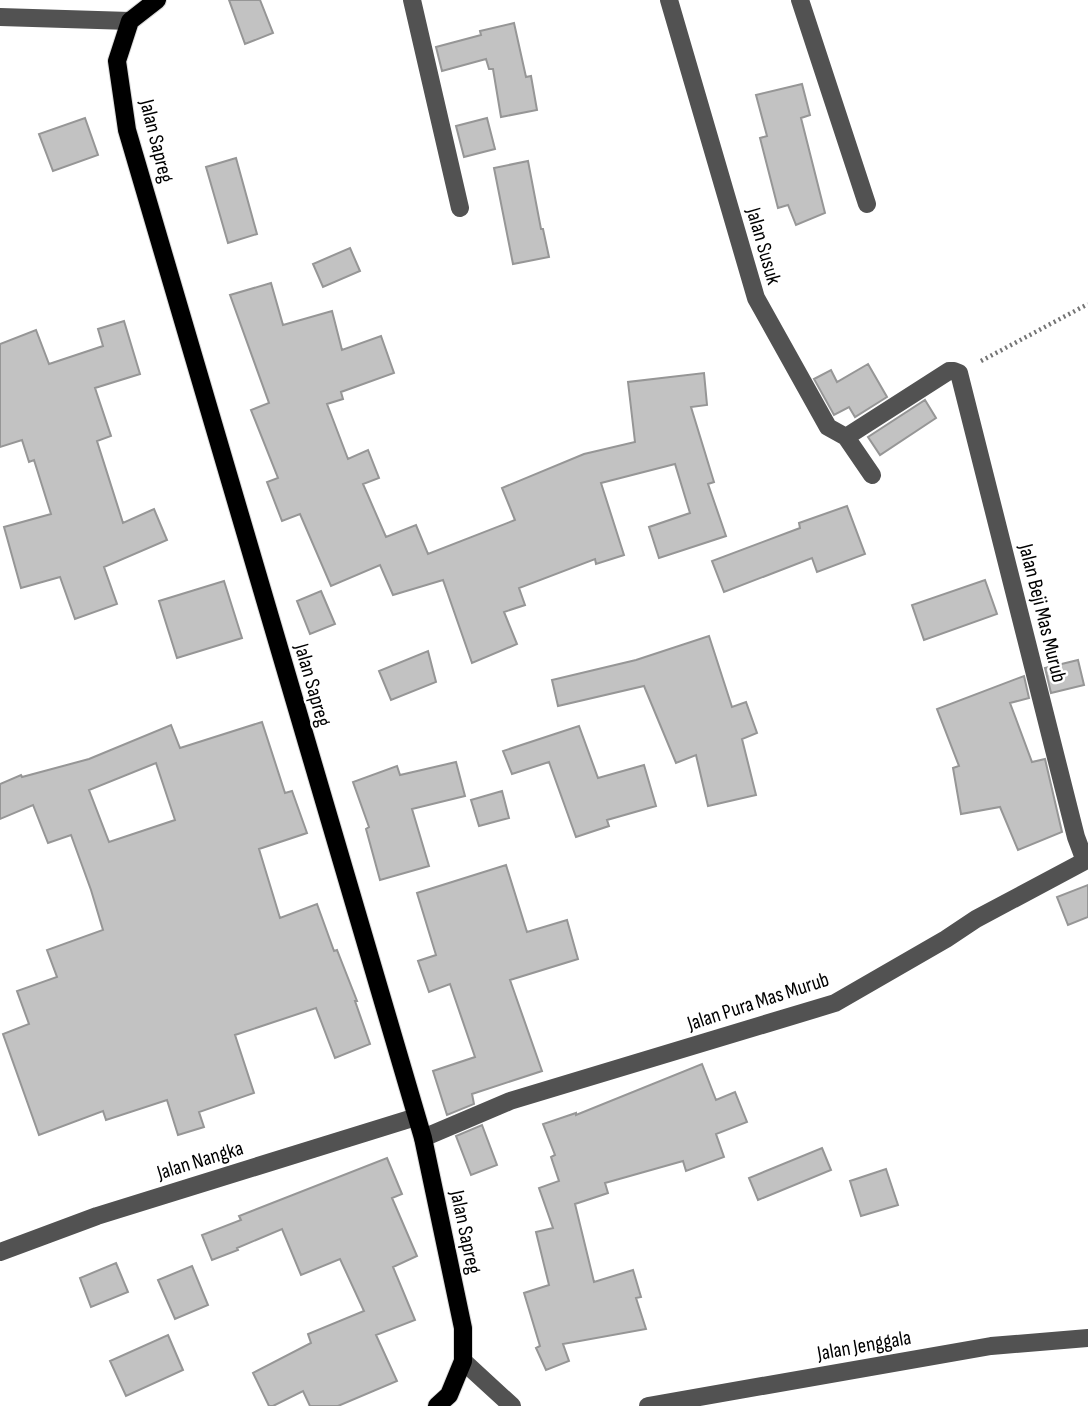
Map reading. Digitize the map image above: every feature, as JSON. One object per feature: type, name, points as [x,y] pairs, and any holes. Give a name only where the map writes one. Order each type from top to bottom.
[{"type":"main road","points":[[130,21],[157,0]]},
{"type":"main road","name":"Jalan Sapreg","points":[[130,21],[117,61],[127,130],[423,1138],[463,1328],[463,1361],[443,1401]]},
{"type":"street","points":[[412,0],[460,208]]},
{"type":"street","name":"Jalan Susuk","points":[[669,0],[756,298],[828,427],[846,437],[872,475]]},
{"type":"street","points":[[800,0],[867,204]]},
{"type":"street","points":[[0,17],[130,21]]},
{"type":"street","points":[[846,437],[950,372],[959,373]]},
{"type":"street","name":"Jalan Beji Mas Murub","points":[[959,373],[1076,837],[1086,860]]},
{"type":"street","name":"Jalan Pura Mas Murub","points":[[423,1138],[510,1101],[835,1003],[946,939],[975,919],[1086,860]]},
{"type":"street","name":"Jalan Nangka","points":[[0,1252],[97,1216],[416,1117]]},
{"type":"street","name":"Jalan Jenggala","points":[[649,1406],[991,1346],[1088,1338]]},
{"type":"street","points":[[463,1361],[512,1406]]},
{"type":"path","points":[[959,373],[1088,304]]},
{"type":"building","points":[[229,0],[260,0],[273,33],[245,44]]},
{"type":"building","points":[[514,23],[526,77],[531,76],[537,110],[501,117],[493,69],[489,69],[486,59],[442,71],[436,47],[481,35],[480,31]]},
{"type":"building","points":[[802,84],[810,115],[801,118],[825,213],[796,225],[788,205],[778,208],[760,138],[767,136],[756,95]]},
{"type":"building","points":[[85,118],[98,155],[53,171],[39,134]]},
{"type":"building","points":[[487,118],[495,149],[464,157],[456,126]]},
{"type":"building","points":[[236,158],[257,234],[228,243],[206,167]]},
{"type":"building","points":[[528,161],[549,257],[513,264],[494,168]]},
{"type":"building","points":[[350,248],[360,271],[323,287],[313,264]]},
{"type":"building","points":[[271,283],[283,325],[332,311],[342,350],[381,336],[394,373],[341,392],[343,399],[327,404],[348,459],[368,450],[379,478],[363,484],[386,537],[416,525],[428,554],[515,520],[502,488],[584,454],[635,442],[628,382],[704,373],[707,405],[691,407],[714,482],[708,484],[726,536],[659,558],[649,527],[690,513],[675,464],[601,483],[624,555],[596,564],[595,559],[519,588],[525,605],[504,612],[517,644],[472,663],[443,580],[393,595],[380,565],[331,586],[300,514],[282,521],[267,482],[278,478],[251,410],[269,403],[230,295]]},
{"type":"building","points":[[124,321],[140,374],[95,388],[111,436],[97,441],[123,523],[154,509],[167,540],[104,567],[117,604],[75,619],[60,577],[21,588],[4,527],[51,514],[34,460],[29,462],[22,440],[0,447],[0,344],[36,330],[49,364],[103,346],[98,329]]},
{"type":"building","points":[[868,364],[887,397],[855,417],[849,407],[834,415],[814,379],[831,370],[837,382]]},
{"type":"building","points":[[925,400],[936,418],[880,455],[868,437]]},
{"type":"building","points":[[847,506],[865,554],[817,572],[812,558],[724,592],[712,561],[800,528],[799,523]]},
{"type":"building","points":[[985,580],[997,614],[924,640],[912,605]]},
{"type":"building","points":[[224,581],[242,638],[177,658],[159,601]]},
{"type":"building","points":[[321,591],[335,624],[310,634],[297,601]]},
{"type":"building","points":[[709,636],[732,707],[746,702],[757,733],[742,739],[756,795],[708,806],[696,755],[676,763],[644,686],[558,706],[552,680],[636,660]]},
{"type":"building","points":[[428,651],[436,682],[391,700],[379,671]]},
{"type":"building","points":[[1078,660],[1084,685],[1051,693],[1045,668]]},
{"type":"building","points":[[1024,676],[1029,698],[1010,703],[1032,762],[1045,759],[1062,832],[1018,850],[1000,807],[961,814],[953,768],[959,766],[937,709]]},
{"type":"building","points":[[262,722],[285,793],[292,791],[307,833],[259,849],[280,918],[317,904],[334,951],[337,950],[357,1001],[370,1044],[335,1058],[316,1008],[235,1035],[254,1093],[199,1112],[204,1127],[178,1135],[167,1100],[106,1120],[103,1111],[39,1135],[3,1034],[29,1024],[17,991],[57,977],[47,950],[103,930],[71,835],[48,843],[33,805],[0,819],[0,784],[21,775],[22,777],[89,759],[171,725],[180,748]],"holes":[[[156,763],[175,820],[109,842],[89,790]]]},
{"type":"building","points":[[579,726],[598,778],[644,765],[656,806],[607,820],[609,826],[576,837],[549,762],[512,774],[503,751]]},
{"type":"building","points":[[456,762],[465,796],[412,809],[429,866],[380,880],[366,829],[369,827],[353,782],[397,766],[400,775]]},
{"type":"building","points":[[502,791],[509,818],[479,826],[471,800]]},
{"type":"building","points":[[506,865],[527,932],[567,920],[578,959],[510,980],[542,1071],[472,1094],[474,1104],[447,1115],[433,1071],[475,1057],[450,984],[429,992],[418,961],[436,955],[417,893]]},
{"type":"building","points":[[1088,885],[1088,917],[1068,925],[1057,897]]},
{"type":"building","points":[[702,1064],[716,1100],[735,1092],[747,1122],[716,1134],[724,1157],[686,1171],[683,1161],[605,1183],[608,1193],[575,1204],[594,1282],[633,1270],[641,1297],[636,1298],[646,1329],[563,1344],[569,1361],[546,1370],[536,1348],[540,1346],[524,1293],[549,1285],[536,1232],[553,1228],[539,1188],[559,1181],[551,1157],[555,1155],[543,1124],[576,1115]]},
{"type":"building","points":[[482,1125],[497,1165],[471,1175],[456,1136]]},
{"type":"building","points":[[822,1148],[831,1170],[758,1200],[749,1178]]},
{"type":"building","points":[[387,1158],[402,1194],[392,1198],[417,1256],[393,1267],[415,1320],[376,1335],[397,1381],[338,1406],[310,1406],[303,1391],[269,1406],[253,1373],[311,1343],[308,1334],[364,1311],[340,1259],[301,1275],[282,1229],[212,1260],[202,1235],[241,1220],[239,1216]]},
{"type":"building","points":[[886,1169],[898,1205],[861,1216],[850,1181]]},
{"type":"building","points":[[116,1263],[128,1292],[91,1307],[80,1278]]},
{"type":"building","points":[[192,1266],[208,1305],[175,1319],[158,1280]]},
{"type":"building","points":[[168,1335],[183,1370],[126,1396],[110,1361]]}]
